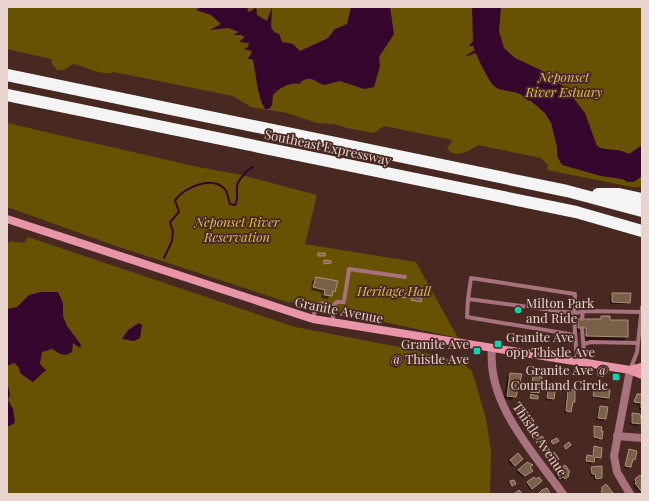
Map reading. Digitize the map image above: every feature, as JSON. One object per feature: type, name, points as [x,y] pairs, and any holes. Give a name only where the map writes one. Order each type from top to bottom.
[{"type":"highway","name":"Southeast Expressway","points":[[7,75],[576,193],[642,212]]},
{"type":"highway","points":[[7,82],[566,197],[642,218]]},
{"type":"highway","points":[[7,89],[577,207],[642,225]]},
{"type":"highway","name":"Southeast Expressway","points":[[7,95],[576,212],[642,231]]},
{"type":"highway","points":[[576,193],[619,194],[642,199]]},
{"type":"main road","name":"Granite Avenue","points":[[7,219],[313,319],[581,364],[630,370],[642,375]]},
{"type":"main road","name":"Granite Avenue","points":[[630,370],[642,367]]},
{"type":"street","name":"Thistle Avenue","points":[[492,349],[491,362],[504,410],[563,494]]},
{"type":"street","points":[[630,370],[617,436],[614,464],[623,485],[630,494]]},
{"type":"street","points":[[617,436],[642,438]]},
{"type":"lane","points":[[332,306],[337,302],[344,302],[349,269],[405,277]]},
{"type":"lane","points":[[575,335],[467,317],[471,278],[575,294],[575,335],[581,364]]},
{"type":"lane","points":[[468,299],[574,313],[583,311],[642,312]]},
{"type":"lane","points":[[313,319],[315,310],[320,304],[325,303],[332,306],[334,310],[332,323]]},
{"type":"lane","points":[[630,370],[634,362],[638,343],[642,307]]},
{"type":"lane","points":[[582,319],[583,311]]},
{"type":"lane","points":[[581,364],[584,344],[582,328]]},
{"type":"lane","points":[[584,344],[591,342],[638,343]]},
{"type":"green space","name":"Neponset River Estuary","points":[[7,7],[642,7],[642,187],[632,187],[547,170],[548,165],[541,158],[478,145],[467,152],[458,154],[447,149],[453,140],[384,126],[374,133],[334,124],[317,123],[287,113],[251,107],[233,96],[114,72],[104,73],[73,64],[64,70],[57,70],[52,64],[51,59],[7,49]]},
{"type":"green space","name":"Neponset River Reservation","points":[[7,123],[198,167],[242,175],[317,195],[305,244],[416,262],[458,338],[291,302],[292,294],[290,303],[113,245],[7,207]]},
{"type":"green space","points":[[28,237],[295,327],[410,349],[462,362],[472,371],[486,419],[491,451],[490,494],[7,494],[7,244],[10,241],[24,243]]},
{"type":"shaded area","points":[[201,7],[247,7],[248,11],[250,12],[256,7],[257,15],[267,21],[272,7],[271,27],[274,32],[279,34],[282,42],[293,44],[300,51],[328,38],[335,29],[347,24],[351,7],[390,7],[394,34],[379,57],[380,66],[374,87],[364,89],[340,81],[324,85],[311,79],[305,79],[300,84],[288,85],[279,90],[273,95],[272,105],[269,109],[265,109],[258,91],[253,60],[247,58],[250,56],[252,51],[244,49],[248,47],[249,43],[239,42],[245,37],[241,35],[233,35],[239,32],[228,28],[210,30],[221,24],[211,15],[196,10]]},
{"type":"shaded area","points":[[472,7],[501,7],[499,31],[504,48],[515,58],[545,72],[549,78],[565,87],[585,113],[597,146],[604,149],[621,151],[629,154],[642,145],[642,176],[634,182],[628,182],[622,179],[601,176],[562,165],[557,156],[557,147],[551,123],[545,113],[531,101],[527,100],[524,96],[515,92],[497,88],[493,85],[476,53],[464,57],[475,50],[473,46],[469,46],[473,41]]},
{"type":"shaded area","points":[[41,292],[58,292],[63,303],[63,316],[67,326],[81,345],[80,348],[73,343],[72,352],[66,355],[52,349],[42,352],[40,364],[46,370],[33,382],[21,374],[18,366],[14,363],[7,366],[7,309],[17,307],[29,295]]},
{"type":"shaded area","points":[[139,323],[142,325],[140,338],[134,341],[122,339],[128,330]]},
{"type":"shaded area","points":[[7,382],[10,394],[8,400],[13,409],[15,423],[7,427]]},
{"type":"building","points":[[318,253],[325,253],[325,256],[318,256]]},
{"type":"building","points":[[324,260],[331,261],[331,263],[324,264]]},
{"type":"building","points":[[316,277],[338,281],[335,292],[333,291],[332,296],[324,295],[325,290],[313,287]]},
{"type":"building","points":[[401,293],[407,294],[407,298],[400,297]]},
{"type":"building","points":[[612,293],[631,293],[630,303],[612,302]]},
{"type":"building","points":[[412,297],[422,298],[421,302],[411,300]]},
{"type":"building","points":[[601,316],[610,316],[610,320],[628,320],[628,337],[586,336],[586,328],[578,328],[578,319],[601,319]]},
{"type":"building","points":[[510,373],[522,374],[516,397],[507,396]]},
{"type":"building","points":[[533,376],[542,377],[539,393],[530,392]]},
{"type":"building","points":[[549,384],[556,385],[554,399],[547,398]]},
{"type":"building","points":[[568,389],[575,390],[575,402],[573,402],[571,412],[566,411]]},
{"type":"building","points":[[601,389],[610,390],[609,398],[593,396],[594,390],[601,391]]},
{"type":"building","points":[[531,394],[538,396],[538,399],[530,398]]},
{"type":"building","points":[[637,394],[642,394],[642,409],[641,403],[634,402]]},
{"type":"building","points":[[523,406],[534,421],[527,427],[516,411]]},
{"type":"building","points":[[600,406],[608,407],[606,419],[598,418]]},
{"type":"building","points":[[632,413],[640,414],[642,424],[632,423]]},
{"type":"building","points":[[594,426],[602,427],[602,439],[594,437]]},
{"type":"building","points":[[542,436],[547,443],[542,448],[536,440]]},
{"type":"building","points":[[557,438],[559,441],[553,444],[551,441]]},
{"type":"building","points":[[569,442],[571,445],[566,449],[564,446]]},
{"type":"building","points":[[594,446],[602,448],[601,458],[595,457],[594,462],[586,461],[587,455],[593,456]]},
{"type":"building","points":[[629,449],[637,451],[635,460],[633,459],[631,467],[625,466]]},
{"type":"building","points":[[554,452],[559,459],[553,464],[548,456]]},
{"type":"building","points":[[518,453],[523,459],[515,466],[510,460]]},
{"type":"building","points":[[527,462],[533,465],[530,467],[533,471],[525,476],[518,470]]},
{"type":"building","points":[[565,465],[570,472],[568,474],[569,476],[565,479],[563,477],[560,479],[556,472]]},
{"type":"building","points":[[602,466],[602,478],[596,479],[595,474],[592,474],[591,467]]},
{"type":"building","points":[[640,475],[642,477],[641,491],[635,483],[635,479]]},
{"type":"building","points":[[534,477],[536,479],[539,477],[542,481],[532,489],[527,482]]},
{"type":"building","points":[[514,480],[516,484],[512,486],[510,481]]},
{"type":"building","points":[[606,484],[613,493],[612,494],[603,494],[601,491],[603,490],[601,488]]},
{"type":"building","points":[[547,488],[550,494],[538,494],[542,490]]},
{"type":"building","points":[[519,490],[522,494],[514,494]]},
{"type":"waterway","points":[[164,258],[172,241],[173,232],[170,222],[179,212],[175,200],[191,188],[205,183],[212,183],[225,189],[230,204],[235,205],[239,181],[253,167]]},
{"type":"place","name":"Milton Park and Ride","points":[[518,310]]},
{"type":"place","name":"Granite Ave opp Thistle Ave","points":[[498,344]]},
{"type":"place","name":"Granite Ave @ Thistle Ave","points":[[477,351]]},
{"type":"place","name":"Granite Ave @ Courtland Circle","points":[[616,377]]},
{"type":"park label","name":"Heritage Hall","points":[[394,291]]}]
